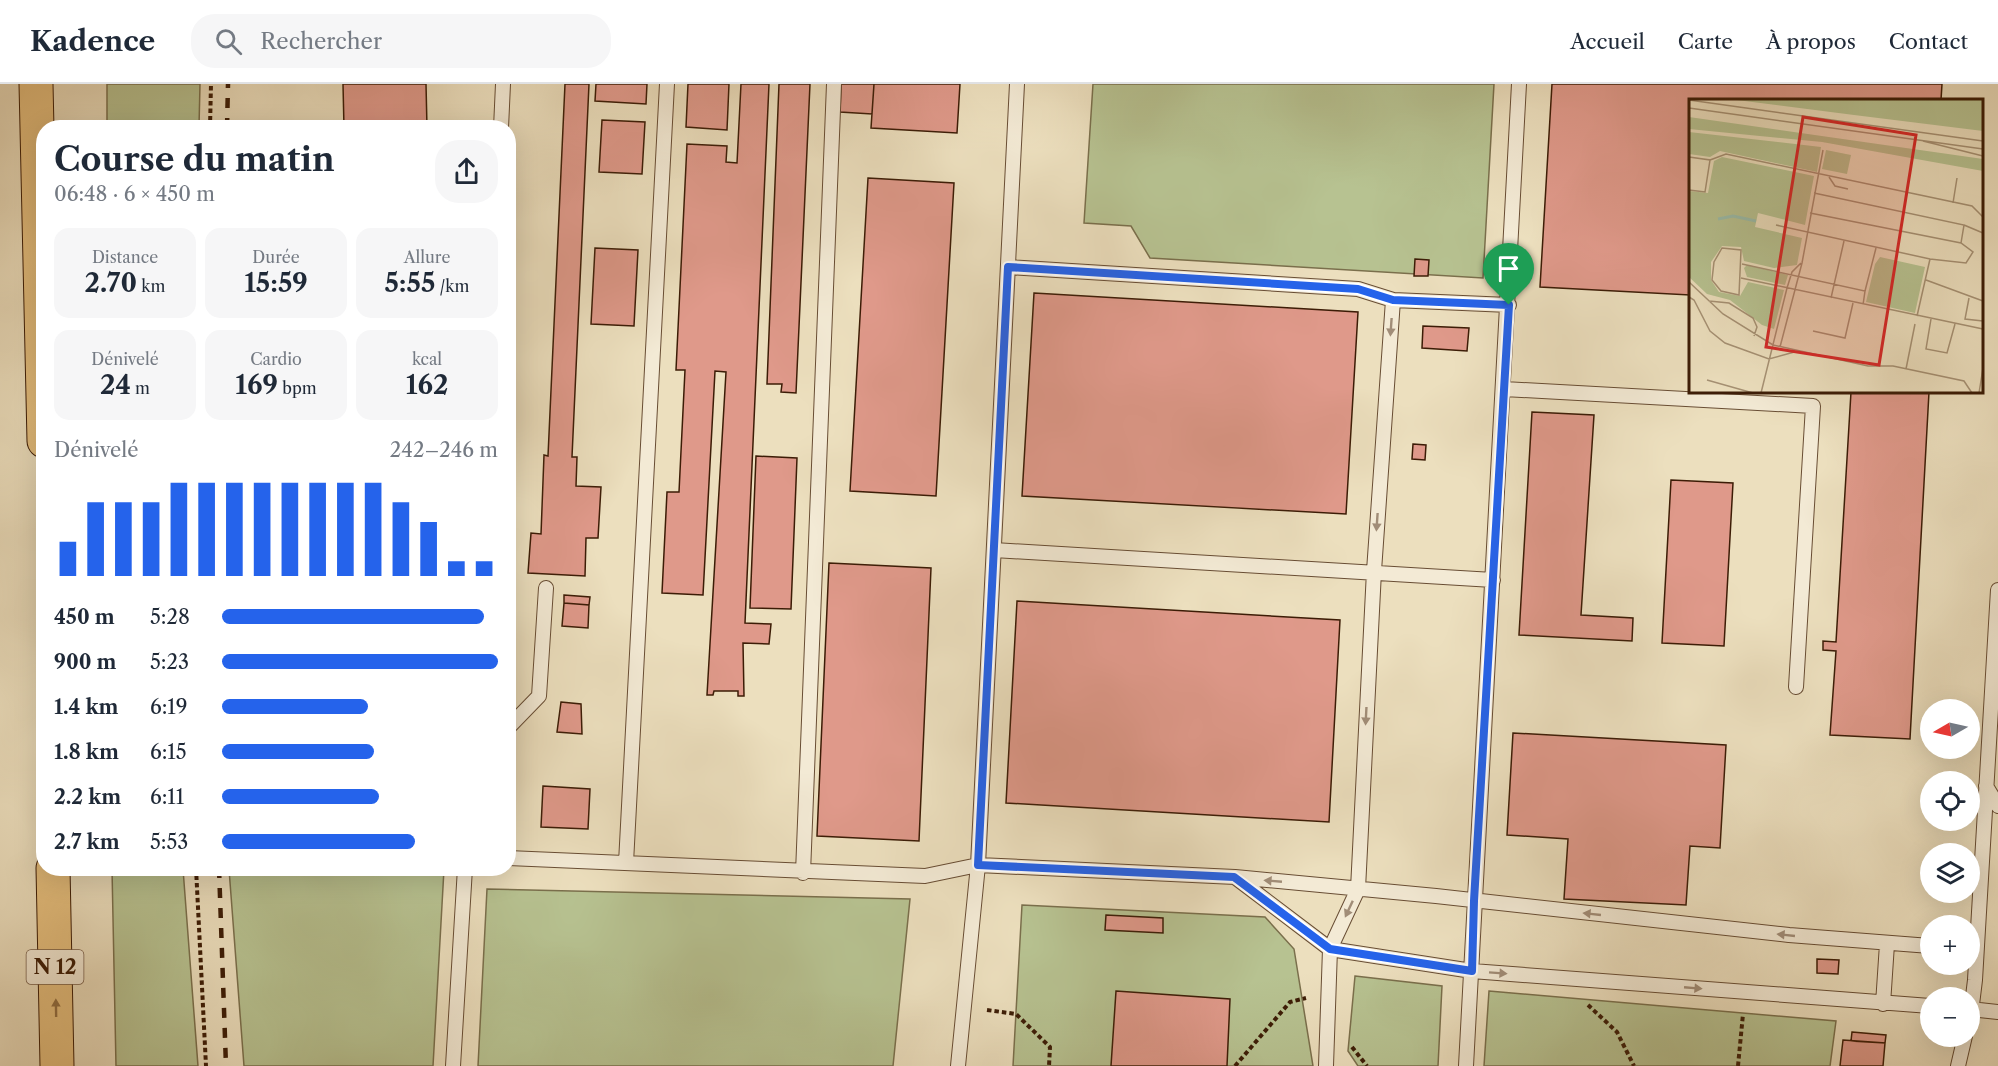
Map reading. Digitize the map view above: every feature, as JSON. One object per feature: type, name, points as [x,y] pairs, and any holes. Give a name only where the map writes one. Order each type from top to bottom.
[{"type":"highway","points":[[36,84],[37,120]]},
{"type":"highway","name":"N 12","points":[[53,876],[57,1066]]},
{"type":"lane","points":[[501,120],[503,84]]},
{"type":"lane","points":[[626,863],[667,84]]},
{"type":"lane","points":[[803,873],[834,84]]},
{"type":"lane","points":[[958,1066],[978,865],[1017,84]]},
{"type":"lane","points":[[1466,1066],[1509,305],[1519,84]]},
{"type":"lane","points":[[1008,267],[1358,289],[1393,300],[1509,305]]},
{"type":"lane","points":[[1326,1066],[1330,949],[1358,889],[1374,571],[1393,300]]},
{"type":"lane","points":[[1504,389],[1813,406],[1796,687]]},
{"type":"lane","points":[[994,550],[1374,571],[1493,580]]},
{"type":"lane","points":[[516,720],[539,696],[546,588]]},
{"type":"lane","points":[[1976,915],[1998,590]]},
{"type":"lane","points":[[1986,786],[1998,806]]},
{"type":"lane","points":[[516,858],[803,873],[925,876],[978,865],[1234,877],[1844,940],[1920,946]]},
{"type":"lane","points":[[453,1066],[465,876]]},
{"type":"lane","points":[[1234,877],[1330,949],[1472,971],[1920,1006]]},
{"type":"lane","points":[[1883,1004],[1887,944]]},
{"type":"lane","points":[[1980,1013],[1998,1012]]},
{"type":"lane","points":[[1958,1066],[1962,1047]]},
{"type":"path","points":[[210,120],[211,84]]},
{"type":"path","points":[[196,876],[206,1066]]},
{"type":"path","points":[[1558,978],[1617,1032],[1634,1066]]},
{"type":"path","points":[[1738,1066],[1744,993]]},
{"type":"path","points":[[964,1007],[1016,1014],[1050,1047],[1049,1066]]},
{"type":"green space","points":[[107,84],[200,84],[199,120],[107,120]]},
{"type":"green space","points":[[1093,84],[1494,84],[1483,278],[1150,258],[1131,226],[1084,223]]},
{"type":"green space","points":[[112,876],[184,876],[198,1066],[116,1066]]},
{"type":"green space","points":[[230,876],[444,876],[433,1066],[244,1066]]},
{"type":"green space","points":[[487,889],[910,899],[893,1066],[478,1066]]},
{"type":"green space","points":[[1022,905],[1265,917],[1294,949],[1313,1066],[1013,1066]]},
{"type":"green space","points":[[1355,976],[1442,986],[1438,1066],[1358,1066],[1348,1051]]},
{"type":"green space","points":[[1489,991],[1836,1021],[1830,1066],[1484,1066]]},
{"type":"building","points":[[343,84],[426,84],[427,120],[344,120]]},
{"type":"building","points":[[565,84],[589,84],[572,457],[577,457],[576,486],[601,487],[598,538],[586,538],[585,576],[528,573],[531,533],[541,534],[544,455],[548,456]]},
{"type":"building","points":[[596,84],[647,84],[646,104],[595,101]]},
{"type":"building","points":[[688,84],[729,84],[727,130],[686,127]]},
{"type":"building","points":[[741,84],[769,84],[745,623],[771,624],[769,644],[743,643],[744,696],[738,696],[738,691],[714,691],[713,695],[707,695],[726,372],[715,371],[703,595],[662,593],[667,492],[679,492],[685,370],[676,370],[687,144],[727,146],[726,162],[737,163]]},
{"type":"building","points":[[779,84],[810,84],[796,393],[781,392],[782,384],[767,384]]},
{"type":"building","points":[[841,84],[874,84],[872,114],[840,112]]},
{"type":"building","points":[[874,84],[960,84],[957,133],[871,128]]},
{"type":"building","points":[[1552,84],[1942,84],[1941,99],[1689,99],[1689,295],[1540,287]]},
{"type":"building","points":[[602,120],[645,122],[642,174],[599,172]]},
{"type":"building","points":[[868,178],[954,183],[936,496],[850,491]]},
{"type":"building","points":[[595,248],[638,250],[634,326],[591,324]]},
{"type":"building","points":[[1415,259],[1429,260],[1428,276],[1414,276]]},
{"type":"building","points":[[1034,293],[1358,312],[1346,514],[1022,496]]},
{"type":"building","points":[[1423,326],[1469,328],[1467,351],[1422,348]]},
{"type":"building","points":[[1851,393],[1929,393],[1910,739],[1830,735],[1836,651],[1823,650],[1823,641],[1836,642]]},
{"type":"building","points":[[1532,412],[1594,415],[1581,615],[1633,618],[1632,641],[1519,635]]},
{"type":"building","points":[[1413,444],[1426,445],[1425,460],[1412,459]]},
{"type":"building","points":[[756,456],[797,458],[791,609],[750,608]]},
{"type":"building","points":[[1671,480],[1733,483],[1724,646],[1662,643]]},
{"type":"building","points":[[829,563],[931,568],[919,841],[817,836]]},
{"type":"building","points":[[564,595],[590,597],[589,605],[564,603]]},
{"type":"building","points":[[1017,601],[1340,620],[1329,822],[1006,803]]},
{"type":"building","points":[[564,603],[589,605],[588,628],[562,626]]},
{"type":"building","points":[[561,702],[581,704],[582,734],[557,732]]},
{"type":"building","points":[[1513,733],[1726,745],[1720,848],[1690,846],[1686,905],[1564,899],[1568,839],[1507,835]]},
{"type":"building","points":[[543,786],[590,789],[588,829],[541,827]]},
{"type":"building","points":[[1106,915],[1163,918],[1163,933],[1105,930]]},
{"type":"building","points":[[1817,959],[1839,960],[1838,974],[1817,973]]},
{"type":"building","points":[[1116,991],[1230,999],[1227,1066],[1111,1066]]},
{"type":"building","points":[[1852,1032],[1886,1035],[1885,1043],[1851,1041]]},
{"type":"building","points":[[1843,1040],[1885,1043],[1883,1066],[1840,1066]]},
{"type":"railway","points":[[227,120],[228,84]]},
{"type":"railway","points":[[219,876],[226,1066]]},
{"type":"route","points":[[1008,267],[1358,289],[1393,300],[1509,305],[1474,901],[1472,971],[1330,949],[1234,877],[978,865],[1008,267]]}]
